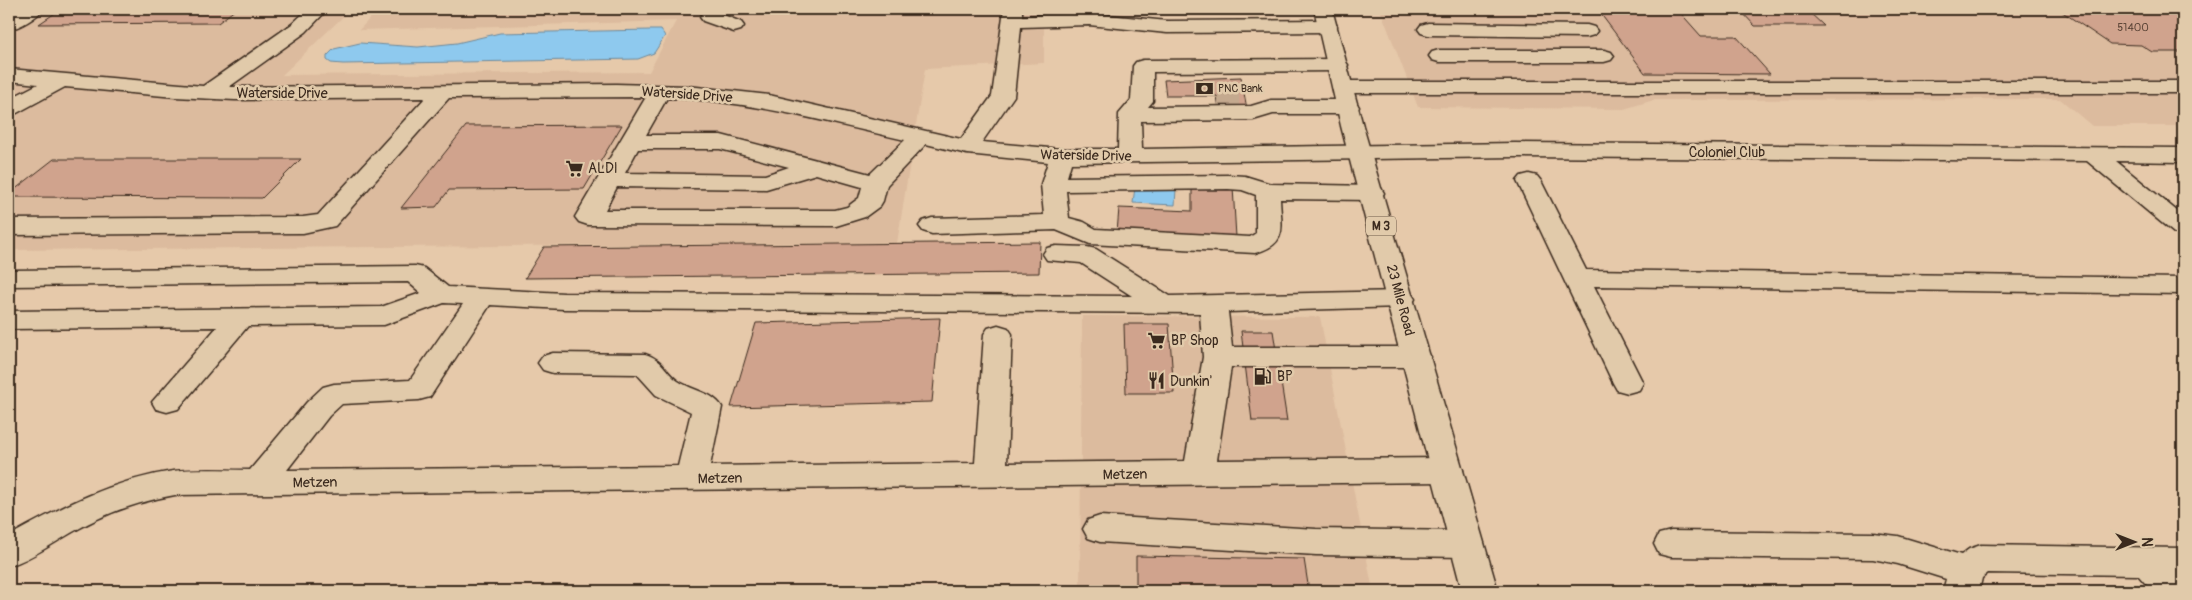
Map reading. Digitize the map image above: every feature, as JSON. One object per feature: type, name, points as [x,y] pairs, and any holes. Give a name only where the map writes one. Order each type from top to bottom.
[{"type":"street","points":[[9,24],[34,9]]},
{"type":"street","points":[[208,93],[299,28],[319,9]]},
{"type":"street","points":[[714,9],[710,17],[734,26]]},
{"type":"street","points":[[1419,9],[1454,87]]},
{"type":"street","points":[[1571,9],[1625,86]]},
{"type":"street","points":[[967,147],[1003,96],[1012,15],[1090,19],[1166,28],[1325,17]]},
{"type":"street","name":"23 Mile Road","points":[[1325,17],[1480,591]]},
{"type":"street","points":[[1428,29],[1587,31]]},
{"type":"street","points":[[1439,56],[1604,56]]},
{"type":"street","points":[[1130,156],[1142,66],[1338,65]]},
{"type":"street","name":"Waterside Drive","points":[[9,75],[208,93],[660,91],[712,94],[769,102],[967,147],[1061,156],[1361,153]]},
{"type":"street","points":[[9,108],[62,80]]},
{"type":"street","points":[[1136,108],[1253,114],[1271,107],[1346,97],[1454,87],[2183,87]]},
{"type":"street","points":[[660,91],[588,217],[836,218],[856,212],[871,201],[875,183],[920,137]]},
{"type":"street","points":[[9,228],[303,225],[326,220],[443,92]]},
{"type":"street","points":[[1136,108],[1218,102]]},
{"type":"street","points":[[1246,102],[1271,107]]},
{"type":"street","points":[[631,142],[721,142],[875,183]]},
{"type":"street","name":"Coloniel Club","points":[[1361,153],[1515,150],[2183,155]]},
{"type":"street","points":[[2094,155],[2183,228]]},
{"type":"street","points":[[1057,222],[1053,184],[1061,156]]},
{"type":"street","points":[[609,180],[766,182],[816,167]]},
{"type":"street","points":[[1530,181],[1628,383]]},
{"type":"street","points":[[1053,184],[1228,182],[1245,183],[1268,192],[1372,193]]},
{"type":"street","points":[[932,226],[1057,222],[1075,227],[1090,236],[1255,245],[1269,236],[1268,192]]},
{"type":"street","points":[[1056,254],[1087,255],[1164,306]]},
{"type":"street","points":[[9,278],[415,274],[441,295]]},
{"type":"street","points":[[9,308],[41,278]]},
{"type":"street","points":[[1577,278],[2183,286]]},
{"type":"street","points":[[9,320],[384,316],[441,295],[564,301],[1164,306],[1401,299]]},
{"type":"street","points":[[259,482],[318,408],[334,394],[419,390],[482,296]]},
{"type":"street","points":[[1199,474],[1218,357],[1213,304]]},
{"type":"street","points":[[167,402],[239,319]]},
{"type":"street","points":[[990,476],[998,334]]},
{"type":"street","points":[[1218,357],[1416,357]]},
{"type":"street","points":[[553,363],[644,364],[667,388],[707,407],[691,478]]},
{"type":"street","name":"Metzen","points":[[9,552],[71,517],[132,491],[175,483],[1448,470]]},
{"type":"street","points":[[1100,529],[1316,542],[1467,544]]},
{"type":"street","points":[[1671,544],[1873,546],[1898,550],[1964,581],[1981,560],[2183,562]]},
{"type":"street","points":[[2148,562],[2173,591]]},
{"type":"shaded area","points":[[9,9],[351,9],[282,75],[649,72],[676,21],[359,30],[379,9],[1044,9],[1044,63],[925,69],[897,243],[9,250]]},
{"type":"shaded area","points":[[1380,9],[2183,9],[2183,126],[2092,126],[2060,99],[1654,100],[1624,109],[1418,107]]},
{"type":"shaded area","points":[[1082,316],[1320,317],[1373,591],[1080,591]]},
{"type":"water","points":[[661,30],[665,36],[654,53],[638,59],[343,64],[331,63],[327,60],[327,56],[334,49],[360,43],[418,47],[457,43],[500,33]]},
{"type":"water","points":[[1135,187],[1176,189],[1175,205],[1133,203]]},
{"type":"building","points":[[61,9],[236,9],[218,23],[39,24]]},
{"type":"building","points":[[1597,9],[1677,9],[1701,36],[1736,36],[1770,74],[1645,73]]},
{"type":"building","points":[[1677,9],[1860,9],[1863,11],[1808,11],[1824,26],[1755,26],[1741,11]]},
{"type":"building","points":[[2058,9],[2183,9],[2183,52],[2152,52],[2141,45],[2110,44]]},
{"type":"building","name":"PNC Bank","points":[[1241,77],[1247,109],[1219,109],[1217,96],[1166,96],[1164,80]]},
{"type":"building","points":[[622,125],[584,189],[449,190],[436,207],[401,208],[466,126]]},
{"type":"building","points":[[54,159],[301,159],[262,198],[9,197],[9,194]]},
{"type":"building","points":[[1192,185],[1233,187],[1236,237],[1117,233],[1119,208],[1192,211]]},
{"type":"building","points":[[1040,242],[1039,273],[525,278],[544,247]]},
{"type":"building","points":[[940,318],[932,402],[731,407],[756,323]]},
{"type":"building","points":[[1124,324],[1169,324],[1174,393],[1126,393]]},
{"type":"building","name":"BP","points":[[1241,331],[1273,331],[1287,421],[1252,421]]},
{"type":"building","points":[[1136,556],[1304,559],[1309,591],[1136,591]]},
{"type":"tunnel","points":[[1218,102],[1246,102]]},
{"type":"place","name":"PNC Bank","points":[[1204,88]]},
{"type":"place","name":"ALDI","points":[[574,168]]},
{"type":"place","name":"BP Shop","points":[[1157,340]]},
{"type":"place","name":"BP","points":[[1263,376]]},
{"type":"place","name":"Dunkin'","points":[[1156,381]]}]
